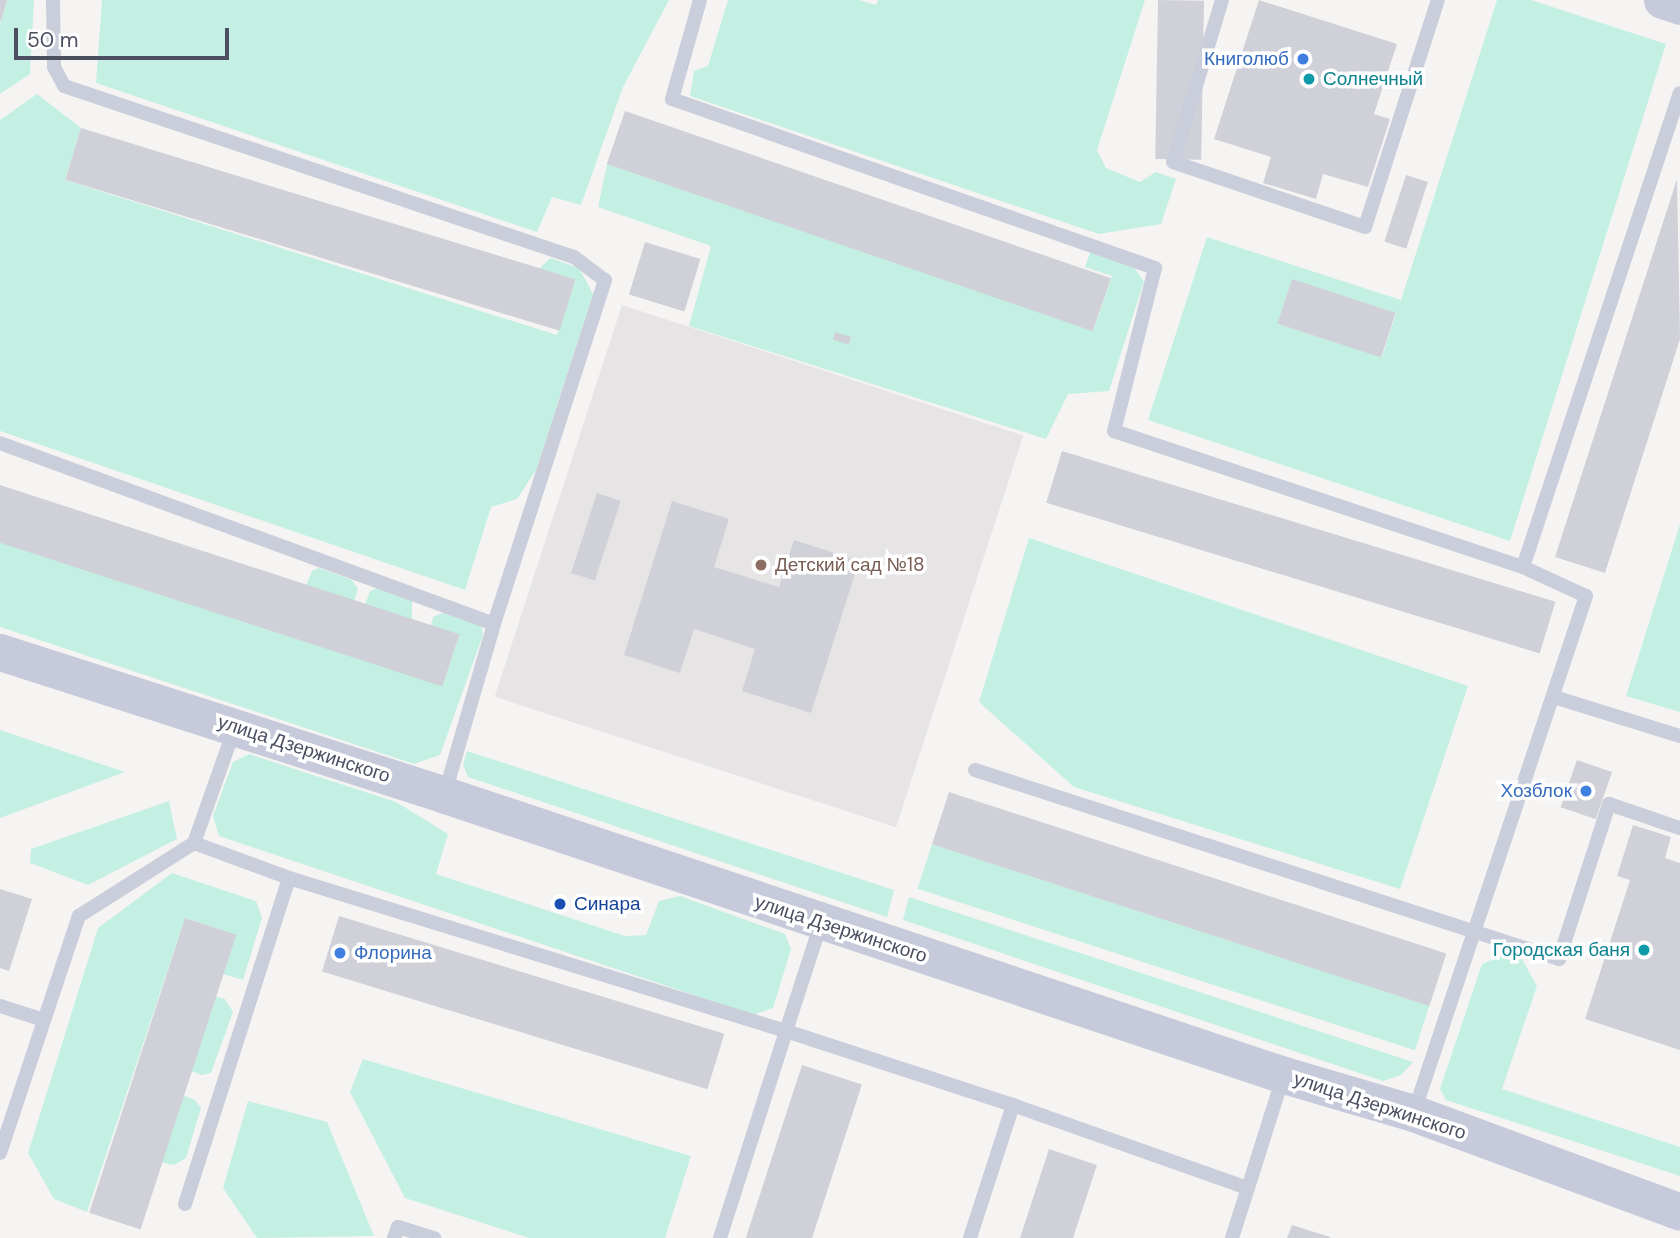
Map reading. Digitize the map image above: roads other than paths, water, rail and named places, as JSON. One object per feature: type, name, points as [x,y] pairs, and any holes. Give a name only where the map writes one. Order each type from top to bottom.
[{"type":"street","points":[[1662,0],[1680,6]]},
{"type":"street","name":"улица Дзержинского","points":[[0,652],[445,795],[821,923],[1284,1075],[1413,1114],[1680,1212]]},
{"type":"lane","points":[[53,0],[54,67],[64,86],[574,257],[606,280],[494,624],[445,795]]},
{"type":"lane","points":[[700,0],[672,99],[1155,268],[1114,431],[1524,566],[1586,596],[1413,1114]]},
{"type":"lane","points":[[1222,0],[1173,162],[1365,227],[1438,0]]},
{"type":"lane","points":[[1524,566],[1680,93]]},
{"type":"lane","points":[[0,443],[494,624]]},
{"type":"lane","points":[[1554,697],[1680,736]]},
{"type":"lane","points":[[1,1150],[79,916],[194,843],[235,726]]},
{"type":"lane","points":[[975,770],[1559,959],[1609,804],[1680,828]]},
{"type":"lane","points":[[194,843],[289,878],[786,1031],[1013,1105],[1248,1188]]},
{"type":"lane","points":[[185,1205],[289,878]]},
{"type":"lane","points":[[720,1238],[821,923]]},
{"type":"lane","points":[[0,1006],[44,1020]]},
{"type":"lane","points":[[1232,1238],[1284,1075]]},
{"type":"lane","points":[[970,1238],[1013,1105]]},
{"type":"lane","points":[[394,1238],[398,1227],[434,1238]]},
{"type":"place","name":"Книголюб","points":[[1303,59]]},
{"type":"place","name":"Солнечный","points":[[1309,79]]},
{"type":"place","name":"Детский сад №18","points":[[761,565]]},
{"type":"place","name":"Хозблок","points":[[1586,791]]},
{"type":"place","name":"Синара","points":[[560,904]]},
{"type":"place","name":"Городская баня","points":[[1644,950]]},
{"type":"place","name":"Флорина","points":[[340,953]]}]
